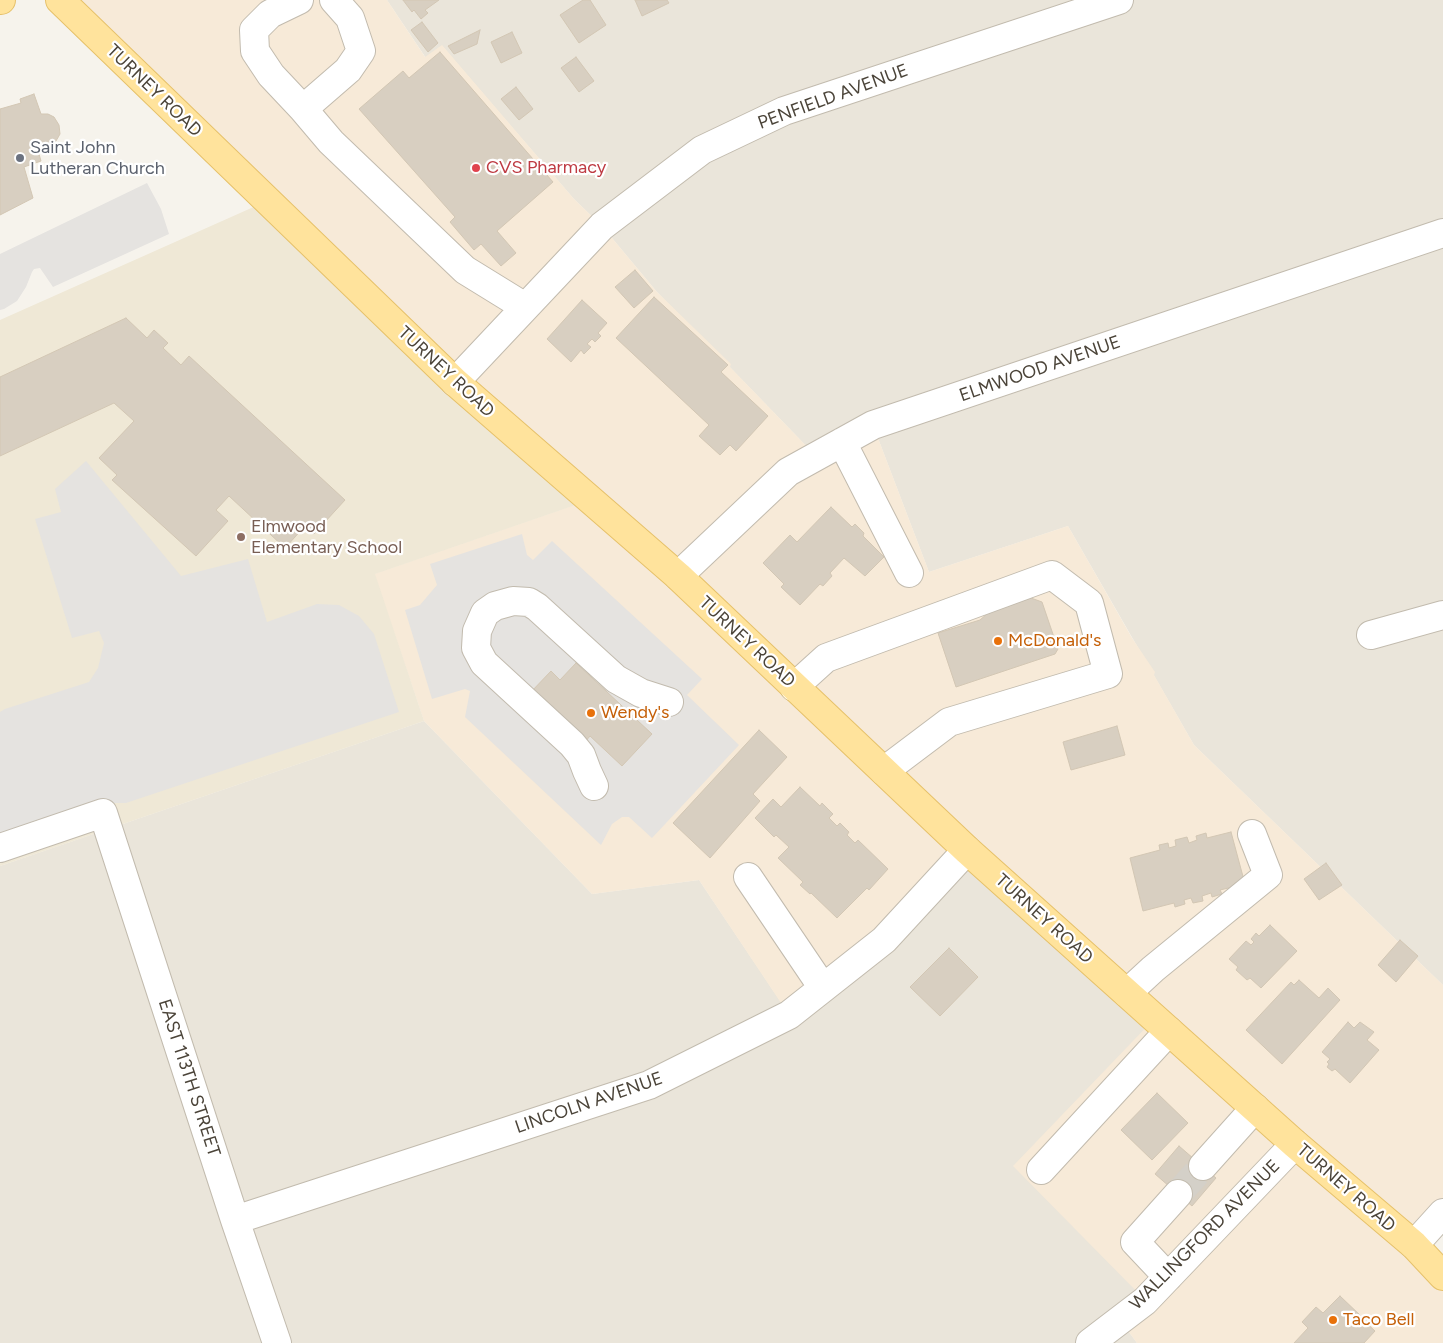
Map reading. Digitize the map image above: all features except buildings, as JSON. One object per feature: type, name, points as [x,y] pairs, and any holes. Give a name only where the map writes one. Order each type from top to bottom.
[{"type":"main road","name":"TURNEY ROAD","points":[[60,0],[454,382],[678,576],[967,850],[1295,1144],[1414,1245],[1443,1276]]},
{"type":"street","points":[[299,0],[270,14],[254,30],[255,51],[271,75],[331,142],[465,270],[525,307]]},
{"type":"street","points":[[303,109],[348,70],[361,51],[350,18],[334,0]]},
{"type":"street","name":"PENFIELD AVENUE","points":[[454,382],[602,226],[702,150],[784,111],[1119,0]]},
{"type":"street","name":"ELMWOOD AVENUE","points":[[678,576],[788,472],[873,425],[1443,233]]},
{"type":"street","points":[[842,442],[909,573]]},
{"type":"street","points":[[794,686],[826,658],[1052,575],[1089,603],[1108,674],[949,722],[884,771]]},
{"type":"street","points":[[594,786],[581,755],[572,744],[484,663],[476,648],[477,631],[485,613],[496,606],[512,601],[529,602],[537,606],[616,679],[641,693],[669,702]]},
{"type":"street","points":[[1371,635],[1443,616]]},
{"type":"street","name":"EAST 113TH STREET","points":[[0,848],[103,813],[235,1220],[277,1343]]},
{"type":"street","points":[[1127,993],[1153,969],[1268,876],[1252,834]]},
{"type":"street","name":"LINCOLN AVENUE","points":[[235,1220],[649,1085],[789,1015],[884,940],[967,850]]},
{"type":"street","points":[[748,877],[823,988]]},
{"type":"street","points":[[1041,1170],[1169,1031]]},
{"type":"street","points":[[1203,1166],[1255,1108]]},
{"type":"street","name":"WALLINGFORD AVENUE","points":[[1090,1343],[1146,1301],[1295,1144]]},
{"type":"street","points":[[1168,1278],[1135,1242],[1178,1194]]},
{"type":"street","points":[[1414,1245],[1443,1213]]},
{"type":"shaded area","points":[[60,0],[387,0],[425,57],[442,45],[574,199],[602,226],[657,292],[731,364],[730,367],[816,456],[873,425],[929,572],[1068,526],[1132,638],[1155,672],[1154,675],[1194,745],[1443,985],[1443,1213],[1414,1245],[1443,1276],[1443,1343],[1137,1343],[1120,1320],[1145,1300],[1013,1166],[1155,1018],[968,850],[789,1015],[699,880],[592,894],[424,721],[374,574],[589,500]]},
{"type":"shaded area","points":[[387,0],[1443,0],[1443,985],[1194,745],[1068,526],[929,572],[873,425],[816,456],[657,292],[602,226],[574,199],[442,46],[426,58]]},
{"type":"shaded area","points":[[147,183],[161,209],[169,234],[53,287],[40,268],[34,269],[17,301],[0,310],[0,254]]},
{"type":"shaded area","name":"Elmwood Elementary School","points":[[267,201],[590,500],[375,574],[424,721],[0,866],[0,320]]},
{"type":"shaded area","points":[[86,461],[181,576],[248,559],[267,622],[317,604],[339,605],[359,616],[374,634],[399,712],[126,803],[92,803],[0,836],[0,712],[89,682],[98,668],[104,643],[99,631],[72,638],[35,519],[61,512],[55,489]]},
{"type":"shaded area","points":[[522,534],[527,555],[533,560],[552,541],[702,679],[687,695],[739,745],[652,838],[629,817],[622,817],[612,824],[601,845],[465,717],[470,691],[465,689],[432,699],[405,610],[420,605],[437,585],[430,564]]},
{"type":"shaded area","points":[[424,721],[592,894],[699,880],[789,1014],[967,850],[1155,1018],[1145,1301],[1120,1320],[1137,1343],[0,1343],[0,866]]},
{"type":"tunnel","points":[[1178,1194],[1203,1166]]},
{"type":"place","name":"Saint John Lutheran Church","points":[[20,158]]},
{"type":"place","name":"CVS Pharmacy","points":[[476,168]]},
{"type":"place","name":"Elmwood Elementary School","points":[[241,537]]},
{"type":"place","name":"McDonald's","points":[[998,641]]},
{"type":"place","name":"Wendy's","points":[[591,713]]},
{"type":"place","name":"Taco Bell","points":[[1333,1320]]}]
